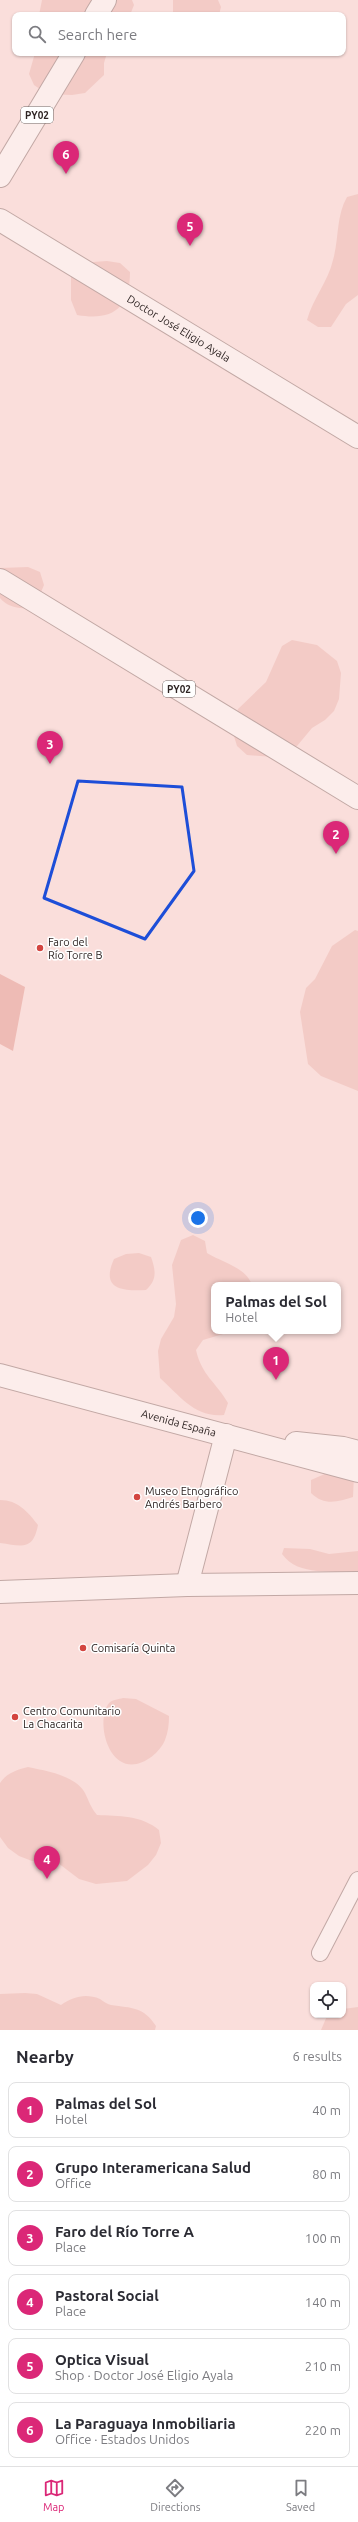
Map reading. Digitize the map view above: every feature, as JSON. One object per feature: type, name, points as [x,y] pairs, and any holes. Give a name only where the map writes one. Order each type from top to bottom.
[{"type":"main road","points":[[98,12],[105,0]]},
{"type":"main road","name":"PY02","points":[[0,176],[72,56]]},
{"type":"main road","name":"Doctor José Eligio Ayala","points":[[0,220],[358,437]]},
{"type":"main road","name":"PY02","points":[[0,580],[358,798]]},
{"type":"main road","name":"Avenida España","points":[[0,1376],[358,1471]]},
{"type":"main road","points":[[187,1585],[226,1435],[343,1448],[358,1452]]},
{"type":"main road","points":[[0,1592],[187,1585],[358,1583]]},
{"type":"lane","points":[[320,1953],[358,1880]]},
{"type":"highlighted area","points":[[78,781],[182,787],[194,871],[145,939],[44,898]]},
{"type":"shaded area","points":[[42,0],[132,0],[134,5],[131,12],[40,12]]},
{"type":"shaded area","points":[[173,0],[218,0],[221,7],[220,12],[173,12]]},
{"type":"shaded area","points":[[34,56],[106,56],[104,63],[104,75],[85,93],[72,95],[47,94],[34,85],[29,74]]},
{"type":"shaded area","points":[[358,194],[358,295],[346,304],[331,327],[318,327],[307,320],[313,304],[331,268],[343,204],[347,197]]},
{"type":"shaded area","points":[[107,261],[120,263],[130,272],[127,295],[117,310],[109,314],[100,316],[77,315],[71,300],[71,273],[79,263]]},
{"type":"shaded area","points":[[28,567],[40,572],[44,585],[34,609],[16,607],[7,604],[0,598],[0,568]]},
{"type":"shaded area","points":[[292,640],[317,645],[337,661],[341,673],[339,699],[334,711],[325,720],[312,728],[297,746],[273,757],[247,755],[237,746],[233,733],[234,721],[238,709],[266,682],[282,646]]},
{"type":"shaded area","points":[[355,930],[358,931],[358,1091],[321,1076],[308,1064],[300,1012],[306,988],[315,979],[332,946]]},
{"type":"shaded area","points":[[0,974],[25,987],[13,1051],[0,1044]]},
{"type":"shaded area","points":[[193,1235],[205,1241],[207,1253],[239,1269],[250,1282],[211,1282],[211,1334],[223,1334],[203,1340],[196,1350],[206,1373],[228,1403],[224,1415],[214,1415],[196,1409],[181,1398],[160,1378],[158,1351],[161,1339],[174,1317],[176,1304],[172,1265],[181,1240]]},
{"type":"shaded area","points":[[139,1253],[151,1257],[155,1271],[154,1279],[150,1286],[146,1290],[129,1290],[122,1289],[112,1283],[110,1269],[114,1259],[126,1254]]},
{"type":"shaded area","points":[[336,1469],[354,1475],[353,1497],[331,1502],[321,1500],[311,1493],[311,1480]]},
{"type":"shaded area","points":[[0,1500],[17,1504],[26,1511],[38,1525],[36,1533],[30,1543],[25,1545],[15,1545],[0,1543]]},
{"type":"shaded area","points":[[284,1548],[310,1549],[329,1554],[358,1551],[358,1575],[317,1571],[298,1566],[289,1562],[282,1554]]},
{"type":"shaded area","points":[[123,1698],[136,1699],[169,1716],[168,1731],[162,1746],[152,1756],[140,1763],[126,1764],[120,1761],[110,1750],[104,1734],[104,1717],[109,1703]]},
{"type":"shaded area","points":[[28,1767],[51,1772],[74,1782],[85,1793],[97,1815],[130,1817],[145,1821],[152,1825],[159,1830],[161,1843],[156,1855],[148,1865],[127,1881],[96,1884],[79,1879],[58,1863],[32,1861],[19,1856],[8,1848],[0,1837],[0,1783],[12,1772]]},
{"type":"shaded area","points":[[0,1994],[37,1994],[61,2005],[79,1997],[95,1997],[111,2005],[131,2008],[142,2012],[147,2015],[156,2026],[155,2030],[0,2030]]},
{"type":"shaded area","points":[[358,2007],[358,2030],[321,2030],[326,2018],[346,2018],[346,2009]]},
{"type":"place","name":"La Paraguaya Inmobiliaria","points":[[66,174]]},
{"type":"place","name":"Optica Visual","points":[[190,246]]},
{"type":"place","name":"Faro del Río Torre A","points":[[50,764]]},
{"type":"place","name":"Grupo Interamericana Salud","points":[[336,854]]},
{"type":"place","name":"Faro del Río Torre B","points":[[40,948]]},
{"type":"place","name":"Palmas del Sol","points":[[276,1380]]},
{"type":"place","name":"Museo Etnográfico Andrés Barbero","points":[[137,1497]]},
{"type":"place","name":"Comisaría Quinta","points":[[83,1648]]},
{"type":"place","name":"Centro Comunitario La Chacarita","points":[[15,1717]]},
{"type":"place","name":"Pastoral Social","points":[[47,1879]]}]
